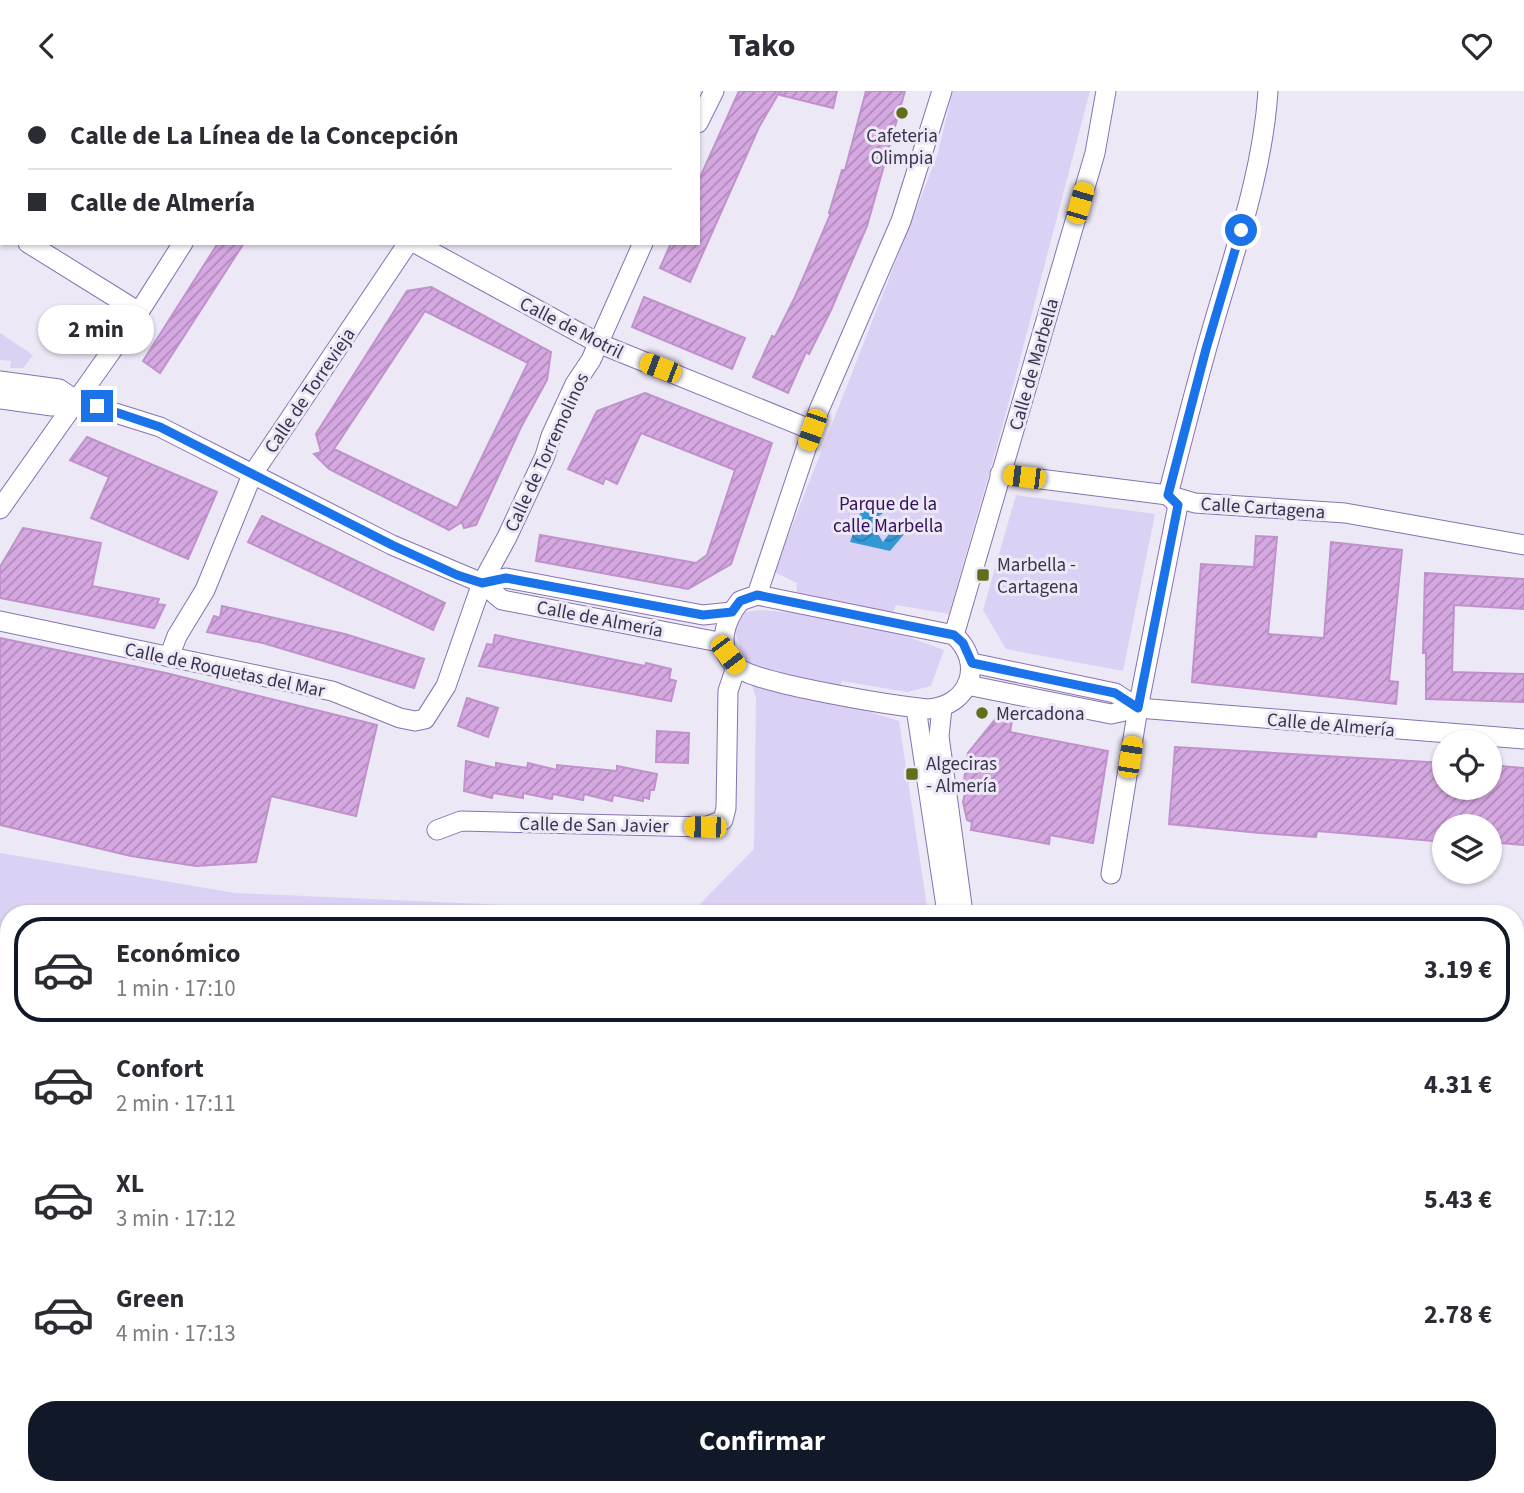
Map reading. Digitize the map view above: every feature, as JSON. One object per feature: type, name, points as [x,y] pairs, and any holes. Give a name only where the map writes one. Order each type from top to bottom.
[{"type":"street","points":[[700,119],[714,91]]},
{"type":"street","points":[[757,595],[812,430],[901,221],[942,91]]},
{"type":"street","name":"Calle de Marbella","points":[[954,635],[1095,153],[1106,91]]},
{"type":"street","points":[[1111,874],[1138,708],[1178,505],[1168,495],[1206,349],[1248,206],[1266,127],[1268,91]]},
{"type":"street","points":[[31,245],[139,312]]},
{"type":"street","points":[[0,509],[139,312],[182,245]]},
{"type":"street","name":"Calle de Torrevieja","points":[[169,657],[177,636],[205,590],[252,475],[407,245]]},
{"type":"street","name":"Calle de Motril","points":[[419,245],[598,343],[812,430]]},
{"type":"street","name":"Calle de Torremolinos","points":[[482,583],[545,456],[551,436],[598,343],[642,245]]},
{"type":"street","name":"Calle de Almería","points":[[0,381],[59,389],[77,401],[160,427],[392,545],[482,583],[502,600],[724,643]]},
{"type":"street","points":[[0,399],[52,406],[77,401]]},
{"type":"street","name":"Calle Cartagena","points":[[1000,474],[1168,495],[1195,503],[1345,513],[1524,545]]},
{"type":"street","name":"Calle de Almería","points":[[482,583],[506,578],[703,615],[732,612]]},
{"type":"street","name":"Calle de Roquetas del Mar","points":[[0,621],[332,691],[375,711],[415,721],[425,719],[446,686],[482,583]]},
{"type":"street","points":[[757,595],[954,635],[963,643],[972,663],[967,685],[951,703],[942,708],[916,708],[774,680],[736,667],[724,643],[723,633],[740,601],[757,595]]},
{"type":"street","name":"Calle de Almería","points":[[972,663],[1115,693],[1138,708]]},
{"type":"street","name":"Calle de San Javier","points":[[437,830],[461,821],[705,827],[723,820],[726,809],[728,691],[736,667]]},
{"type":"street","name":"Calle de Almería","points":[[967,685],[1111,714],[1138,708],[1524,739]]},
{"type":"street","points":[[916,708],[946,905]]},
{"type":"street","points":[[942,708],[939,736],[962,905]]},
{"type":"green space","name":"Parque de la calle Marbella","points":[[953,91],[1090,91],[1002,428],[949,614],[896,605],[886,629],[944,650],[931,686],[907,692],[842,681],[834,701],[899,721],[927,905],[699,905],[754,849],[756,698],[735,631],[744,612],[761,610],[796,613],[797,583],[774,572],[937,156]]},
{"type":"green space","points":[[0,333],[33,355],[23,368],[10,368],[11,361],[0,360]]},
{"type":"green space","points":[[1016,495],[1155,514],[1123,671],[1006,649],[983,610]]},
{"type":"green space","points":[[0,853],[235,893],[503,905],[0,905]]},
{"type":"water","points":[[864,502],[888,510],[874,519],[872,525],[883,542],[892,530],[916,520],[890,551],[850,542]]},
{"type":"building","points":[[739,91],[780,91],[759,127],[690,282],[660,268],[670,245],[700,245],[700,178]]},
{"type":"building","points":[[781,91],[837,91],[833,108],[780,95]]},
{"type":"building","points":[[866,91],[905,91],[867,226],[831,310],[809,354],[806,352],[788,393],[753,377],[772,336],[775,337],[795,297],[831,213]]},
{"type":"building","points":[[217,245],[243,245],[160,373],[143,361]]},
{"type":"building","points":[[431,287],[551,352],[547,380],[521,427],[476,525],[464,528],[462,522],[449,530],[329,469],[314,454],[321,452],[316,434],[407,291]],"holes":[[[425,311],[528,363],[457,508],[334,449]]]},
{"type":"building","points":[[644,297],[745,338],[732,369],[632,327]]},
{"type":"building","points":[[645,393],[772,443],[731,564],[688,589],[536,561],[540,535],[696,563],[707,555],[735,470],[641,433],[617,484],[605,478],[603,484],[568,469],[597,411]]},
{"type":"building","points":[[87,437],[217,492],[188,559],[91,518],[109,477],[70,460]]},
{"type":"building","points":[[262,516],[445,603],[433,630],[248,542]]},
{"type":"building","points":[[23,528],[101,543],[92,586],[159,599],[157,604],[165,605],[154,628],[0,598],[0,567]]},
{"type":"building","points":[[1256,536],[1277,537],[1268,634],[1324,638],[1331,542],[1402,550],[1389,681],[1398,682],[1396,704],[1192,682],[1201,564],[1254,567]]},
{"type":"building","points":[[1425,573],[1524,579],[1524,609],[1454,605],[1452,672],[1524,674],[1524,702],[1426,699],[1426,653],[1423,653]]},
{"type":"building","points":[[222,606],[345,634],[424,659],[414,688],[263,643],[207,632],[214,616],[220,618]]},
{"type":"building","points":[[495,635],[671,669],[669,679],[676,681],[671,701],[479,666],[487,644],[493,645]]},
{"type":"building","points":[[0,638],[166,673],[377,725],[356,816],[271,796],[256,862],[196,866],[131,856],[0,825]]},
{"type":"building","points":[[467,698],[498,708],[488,737],[458,726]]},
{"type":"building","points":[[997,717],[1012,720],[1010,732],[1108,751],[1093,843],[1050,835],[1049,844],[971,830],[972,822],[967,820],[963,802],[968,781],[964,781],[968,753]]},
{"type":"building","points":[[657,731],[689,733],[688,763],[656,762]]},
{"type":"building","points":[[1175,747],[1432,762],[1432,800],[1502,800],[1502,766],[1524,768],[1524,845],[1502,843],[1502,814],[1432,814],[1432,841],[1317,831],[1316,837],[1169,824]]},
{"type":"building","points":[[466,761],[496,768],[496,763],[527,768],[528,763],[557,770],[557,765],[617,771],[617,766],[657,774],[654,790],[650,790],[649,799],[643,797],[643,801],[613,795],[612,801],[584,794],[583,800],[553,794],[552,799],[523,793],[523,798],[493,793],[492,798],[464,791]]},
{"type":"place","name":"Cafeteria Olimpia","points":[[902,113]]},
{"type":"place","name":"Marbella - Cartagena","points":[[983,575]]},
{"type":"place","name":"Mercadona","points":[[982,713]]},
{"type":"place","name":"Algeciras - Almería","points":[[912,774]]},
{"type":"route","points":[[97,406],[160,427],[392,545],[457,575],[482,583],[506,578],[703,615],[732,612],[740,601],[757,595],[791,601],[954,635],[963,643],[972,663],[998,671],[1115,693],[1138,708],[1178,505],[1168,495],[1206,349],[1241,230]]}]
